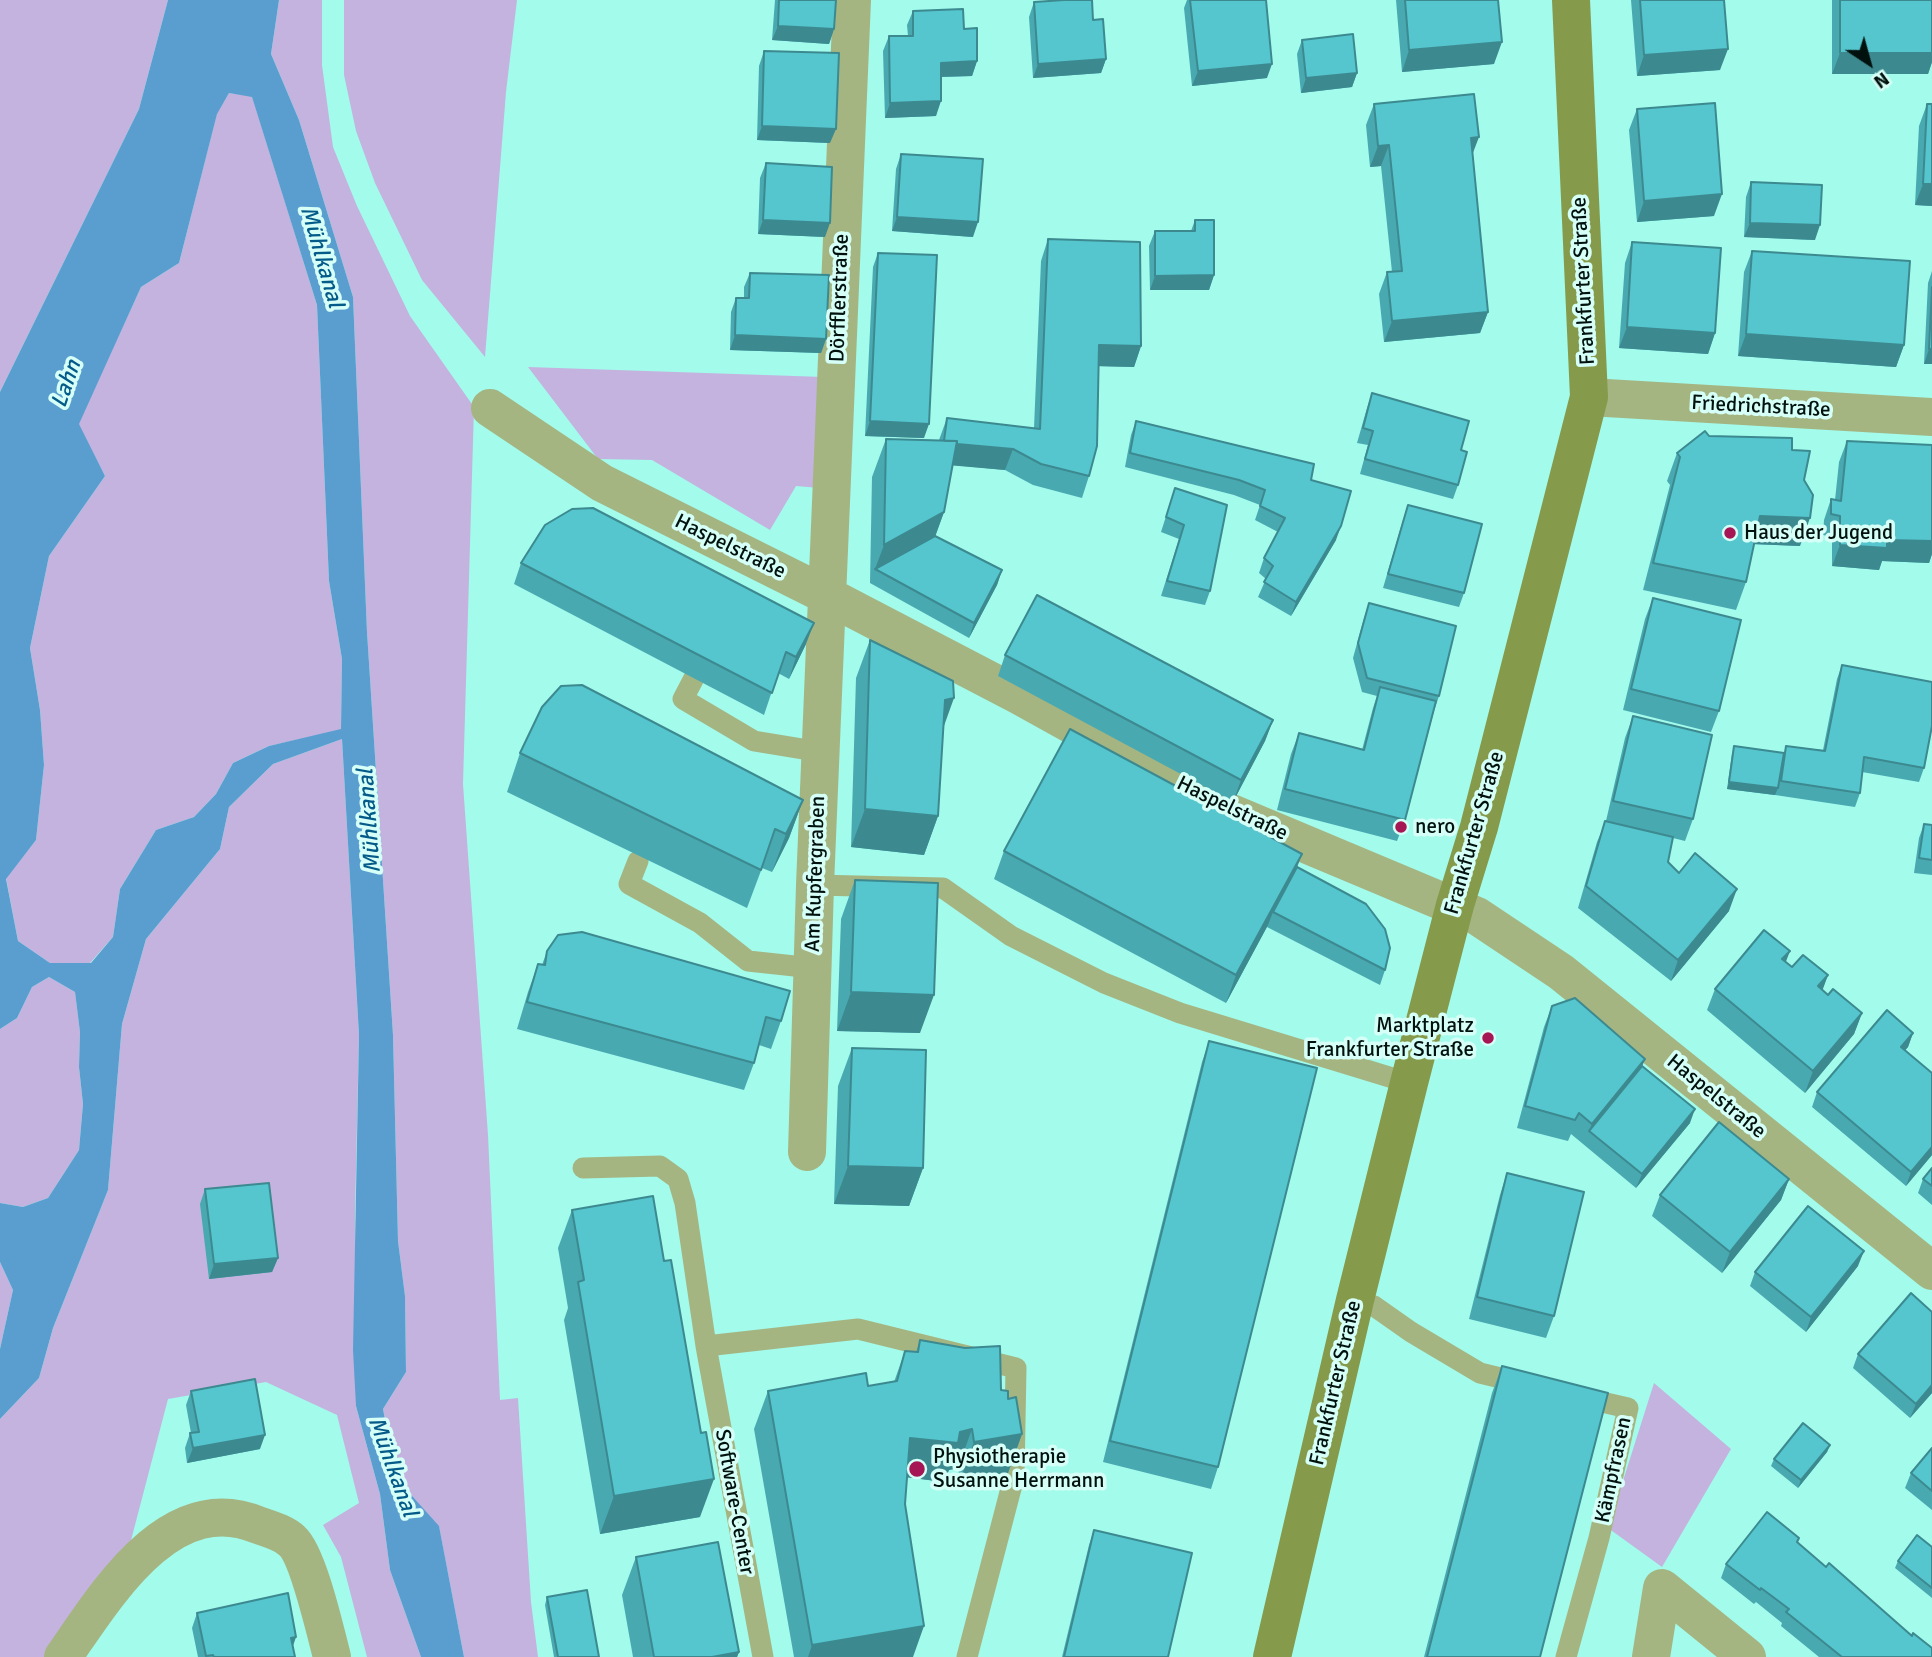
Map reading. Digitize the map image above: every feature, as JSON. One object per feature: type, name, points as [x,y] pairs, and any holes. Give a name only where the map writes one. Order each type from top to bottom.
[{"type":"street","name":"Dörfflerstraße","points":[[828,596],[852,0]]},
{"type":"street","name":"Frankfurter Straße","points":[[1272,1657],[1355,1300],[1409,1083],[1455,905],[1479,827],[1589,397],[1571,0]]},
{"type":"street","name":"Friedrichstraße","points":[[1589,397],[1932,417]]},
{"type":"street","name":"Haspelstraße","points":[[490,408],[602,483],[1018,695],[1229,812],[1477,916],[1561,972],[1932,1270]]},
{"type":"street","name":"Am Kupfergraben","points":[[807,1152],[814,885],[828,596]]},
{"type":"street","points":[[63,1657],[133,1562],[172,1532],[199,1521],[220,1517],[246,1520],[293,1541],[308,1571],[332,1657]]},
{"type":"street","points":[[1651,1657],[1662,1588],[1747,1657]]},
{"type":"lane","points":[[694,678],[683,699],[754,741],[821,752]]},
{"type":"lane","points":[[638,861],[629,884],[700,923],[748,961],[813,968]]},
{"type":"lane","points":[[814,885],[943,888],[1011,936],[1104,983],[1180,1013],[1409,1083]]},
{"type":"lane","name":"Software-Center","points":[[583,1168],[660,1166],[678,1179],[685,1203],[706,1346],[763,1657]]},
{"type":"lane","name":"Kämpfrasen","points":[[1355,1300],[1374,1306],[1411,1332],[1480,1373],[1628,1408],[1599,1538],[1566,1657]]},
{"type":"lane","points":[[706,1346],[858,1329],[1016,1367],[1014,1477],[967,1657]]},
{"type":"shaded area","points":[[0,0],[168,0],[139,109],[0,392]]},
{"type":"shaded area","points":[[279,0],[322,0],[322,65],[333,147],[357,206],[410,316],[474,407],[463,784],[488,1135],[500,1400],[518,1398],[531,1602],[538,1657],[464,1657],[439,1527],[405,1488],[388,1436],[383,1409],[406,1372],[405,1296],[398,1241],[393,1035],[367,632],[353,297],[299,120],[271,54]]},
{"type":"shaded area","points":[[344,0],[517,0],[506,92],[485,357],[422,280],[375,183],[356,131],[344,75]]},
{"type":"shaded area","points":[[229,93],[252,96],[317,305],[329,581],[342,659],[341,730],[269,746],[233,763],[216,794],[194,817],[156,830],[120,889],[113,937],[90,963],[50,963],[18,941],[6,878],[36,840],[44,765],[40,710],[30,648],[49,556],[105,476],[78,424],[141,287],[179,263],[217,113]]},
{"type":"shaded area","points":[[528,367],[824,377],[820,488],[796,486],[770,530],[652,460],[598,459]]},
{"type":"shaded area","points":[[342,739],[359,1035],[355,1215],[356,1406],[380,1494],[390,1570],[421,1657],[367,1657],[341,1557],[323,1525],[359,1503],[337,1415],[266,1382],[168,1399],[129,1548],[45,1657],[0,1657],[0,1419],[39,1378],[53,1328],[108,1190],[122,1024],[146,939],[220,849],[229,807],[273,764]]},
{"type":"shaded area","points":[[49,977],[75,992],[80,1032],[79,1067],[83,1104],[79,1150],[48,1198],[23,1207],[0,1203],[0,1029],[17,1018],[32,987]]},
{"type":"shaded area","points":[[0,1262],[13,1290],[0,1349]]},
{"type":"shaded area","points":[[1654,1383],[1731,1449],[1662,1567],[1608,1528]]},
{"type":"water","points":[[168,0],[279,0],[271,54],[299,120],[353,297],[367,632],[393,1035],[398,1241],[405,1296],[406,1372],[383,1409],[388,1436],[405,1488],[439,1526],[464,1657],[421,1657],[390,1570],[380,1494],[356,1406],[353,1350],[359,1035],[342,739],[273,764],[229,807],[220,849],[146,939],[122,1024],[108,1190],[53,1328],[39,1378],[0,1419],[0,1349],[13,1290],[0,1262],[0,1203],[23,1207],[48,1198],[79,1150],[83,1104],[79,1067],[80,1032],[75,992],[49,977],[32,987],[17,1018],[0,1029],[0,392],[139,109]],"holes":[[[229,93],[252,97],[317,305],[329,581],[342,659],[341,729],[269,746],[233,763],[216,794],[194,817],[156,830],[120,889],[113,937],[91,963],[50,963],[18,941],[6,879],[36,840],[44,765],[40,710],[30,648],[49,556],[105,476],[79,424],[141,287],[179,263],[217,114]]]},
{"type":"building","points":[[779,0],[836,0],[834,29],[778,26]]},
{"type":"building","points":[[1092,0],[1093,20],[1103,19],[1106,59],[1038,64],[1034,2]]},
{"type":"building","points":[[1190,0],[1266,0],[1272,64],[1198,71]]},
{"type":"building","points":[[1405,0],[1498,0],[1502,42],[1409,50]]},
{"type":"building","points":[[1640,0],[1724,0],[1728,49],[1644,55]]},
{"type":"building","points":[[1840,0],[1932,0],[1932,53],[1840,53]]},
{"type":"building","points":[[963,9],[964,29],[977,28],[977,61],[941,63],[941,101],[890,103],[889,36],[913,36],[913,11]]},
{"type":"building","points":[[1353,34],[1357,73],[1306,78],[1302,40]]},
{"type":"building","points":[[764,51],[839,53],[836,129],[762,126]]},
{"type":"building","points":[[1474,94],[1479,137],[1471,138],[1488,312],[1392,321],[1387,272],[1402,271],[1389,145],[1378,146],[1374,104]]},
{"type":"building","points":[[1715,103],[1722,194],[1644,201],[1637,109]]},
{"type":"building","points":[[1927,104],[1932,104],[1932,184],[1923,184]]},
{"type":"building","points":[[901,154],[983,159],[978,222],[897,217]]},
{"type":"building","points":[[766,163],[832,167],[830,223],[763,220]]},
{"type":"building","points":[[1751,182],[1822,185],[1820,225],[1750,223]]},
{"type":"building","points":[[1195,220],[1214,220],[1214,275],[1155,276],[1155,231],[1195,231]]},
{"type":"building","points":[[1048,239],[1140,242],[1141,346],[1099,345],[1097,446],[1089,476],[1041,464],[1013,449],[944,441],[947,418],[1040,429]]},
{"type":"building","points":[[1632,242],[1721,248],[1715,333],[1627,327]]},
{"type":"building","points":[[1752,251],[1910,261],[1904,345],[1746,334]]},
{"type":"building","points":[[878,253],[937,255],[929,424],[870,421]]},
{"type":"building","points":[[750,273],[829,275],[826,339],[735,335],[736,298],[749,298]]},
{"type":"building","points":[[1932,287],[1932,349],[1929,349]]},
{"type":"building","points":[[1372,393],[1469,421],[1461,450],[1467,452],[1458,485],[1365,459],[1373,431],[1363,428]]},
{"type":"building","points":[[1136,421],[1314,464],[1311,480],[1351,491],[1341,526],[1296,602],[1264,582],[1273,566],[1264,558],[1285,518],[1260,506],[1265,490],[1239,480],[1130,453]]},
{"type":"building","name":"Haus der Jugend","points":[[1705,431],[1709,436],[1792,438],[1792,450],[1810,451],[1804,480],[1813,495],[1810,518],[1760,516],[1746,582],[1653,563],[1680,457],[1677,453]]},
{"type":"building","points":[[886,439],[957,441],[944,512],[884,545]]},
{"type":"building","points":[[1847,441],[1932,445],[1932,541],[1887,540],[1887,548],[1840,545],[1840,516],[1831,514],[1831,499],[1841,501]]},
{"type":"building","points":[[1175,488],[1227,505],[1210,591],[1167,581],[1184,525],[1166,517]]},
{"type":"building","points":[[1408,505],[1482,524],[1464,593],[1388,574]]},
{"type":"building","points":[[593,508],[814,623],[796,657],[786,652],[772,693],[521,563],[545,525],[572,509]]},
{"type":"building","points":[[935,536],[1002,570],[974,623],[875,569]]},
{"type":"building","points":[[1037,595],[1273,720],[1241,780],[1005,655]]},
{"type":"building","points":[[1653,598],[1741,620],[1719,711],[1631,689]]},
{"type":"building","points":[[1369,603],[1456,626],[1439,696],[1367,678],[1358,643]]},
{"type":"building","points":[[870,640],[953,681],[954,698],[945,700],[938,816],[865,809]]},
{"type":"building","points":[[1842,665],[1932,682],[1932,726],[1924,768],[1864,757],[1860,793],[1781,781],[1786,746],[1825,751]]},
{"type":"building","points":[[582,685],[803,800],[786,834],[775,829],[761,870],[520,753],[542,707],[561,686]]},
{"type":"building","points":[[1380,687],[1436,701],[1405,820],[1285,789],[1299,733],[1364,750]]},
{"type":"building","points":[[1633,716],[1712,735],[1693,819],[1613,801]]},
{"type":"building","points":[[1070,729],[1302,854],[1236,975],[1004,851]]},
{"type":"building","points":[[1734,746],[1784,753],[1778,788],[1729,782]]},
{"type":"building","points":[[1605,821],[1673,837],[1668,862],[1679,873],[1695,853],[1737,889],[1678,960],[1586,886]]},
{"type":"building","points":[[1924,824],[1932,825],[1932,860],[1919,858]]},
{"type":"building","points":[[1297,867],[1366,904],[1385,929],[1390,948],[1385,970],[1273,912]]},
{"type":"building","points":[[855,880],[938,883],[934,995],[851,992]]},
{"type":"building","points":[[1764,930],[1790,951],[1782,959],[1792,967],[1803,955],[1828,975],[1818,986],[1828,995],[1833,989],[1862,1013],[1813,1071],[1715,989]]},
{"type":"building","points":[[582,932],[790,991],[781,1021],[766,1017],[754,1063],[527,1002],[538,964],[545,965],[547,951],[558,935]]},
{"type":"building","points":[[1575,998],[1645,1059],[1592,1124],[1579,1113],[1575,1120],[1525,1106],[1552,1006]]},
{"type":"building","points":[[1887,1010],[1913,1033],[1901,1047],[1932,1073],[1932,1147],[1911,1172],[1817,1092]]},
{"type":"building","points":[[1209,1041],[1317,1068],[1218,1467],[1110,1441]]},
{"type":"building","points":[[852,1048],[926,1050],[923,1168],[848,1166]]},
{"type":"building","points":[[1642,1066],[1695,1109],[1642,1174],[1589,1131]]},
{"type":"building","points":[[1719,1122],[1789,1179],[1730,1252],[1660,1195]]},
{"type":"building","points":[[1932,1168],[1932,1186],[1923,1179]]},
{"type":"building","points":[[1507,1173],[1584,1192],[1554,1316],[1477,1297]]},
{"type":"building","points":[[269,1183],[278,1258],[214,1264],[205,1189]]},
{"type":"building","points":[[653,1196],[664,1261],[671,1260],[701,1433],[706,1432],[714,1479],[614,1496],[578,1282],[584,1280],[572,1210]]},
{"type":"building","points":[[1808,1206],[1864,1251],[1811,1317],[1755,1272]]},
{"type":"building","points":[[1911,1293],[1932,1312],[1932,1385],[1916,1404],[1858,1354]]},
{"type":"building","points":[[920,1340],[965,1348],[1000,1346],[1001,1390],[1008,1391],[1008,1399],[1016,1397],[1022,1434],[974,1442],[972,1429],[960,1432],[958,1443],[910,1438],[905,1504],[924,1626],[812,1645],[768,1391],[866,1373],[868,1386],[897,1381],[905,1351],[918,1352]]},
{"type":"building","points":[[1502,1366],[1608,1393],[1540,1657],[1427,1657]]},
{"type":"building","points":[[255,1379],[265,1435],[193,1448],[190,1433],[199,1432],[191,1391]]},
{"type":"building","points":[[1803,1423],[1830,1445],[1801,1480],[1774,1459]]},
{"type":"building","points":[[1932,1448],[1932,1491],[1911,1473]]},
{"type":"building","points":[[1767,1512],[1799,1538],[1797,1542],[1826,1567],[1829,1563],[1912,1636],[1913,1633],[1932,1648],[1932,1657],[1842,1657],[1786,1612],[1789,1609],[1726,1564]]},
{"type":"building","points":[[1094,1530],[1192,1553],[1168,1657],[1064,1657]]},
{"type":"building","points":[[1917,1535],[1932,1547],[1932,1588],[1898,1561]]},
{"type":"building","points":[[718,1542],[739,1652],[712,1657],[654,1657],[636,1557]]},
{"type":"building","points":[[587,1590],[599,1657],[558,1657],[547,1597]]},
{"type":"building","points":[[288,1593],[296,1637],[291,1638],[295,1657],[206,1656],[197,1613]]},
{"type":"place","name":"Haus der Jugend","points":[[1730,533]]},
{"type":"place","name":"nero","points":[[1401,827]]},
{"type":"place","name":"Marktplatz Frankfurter Straße","points":[[1488,1038]]},
{"type":"place","name":"Physiotherapie Susanne Herrmann","points":[[917,1469]]},
{"type":"water label","name":"Mühlkanal","points":[[321,257]]},
{"type":"water label","name":"Lahn","points":[[67,384]]},
{"type":"water label","name":"Mühlkanal","points":[[370,821]]},
{"type":"water label","name":"Mühlkanal","points":[[392,1467]]}]
